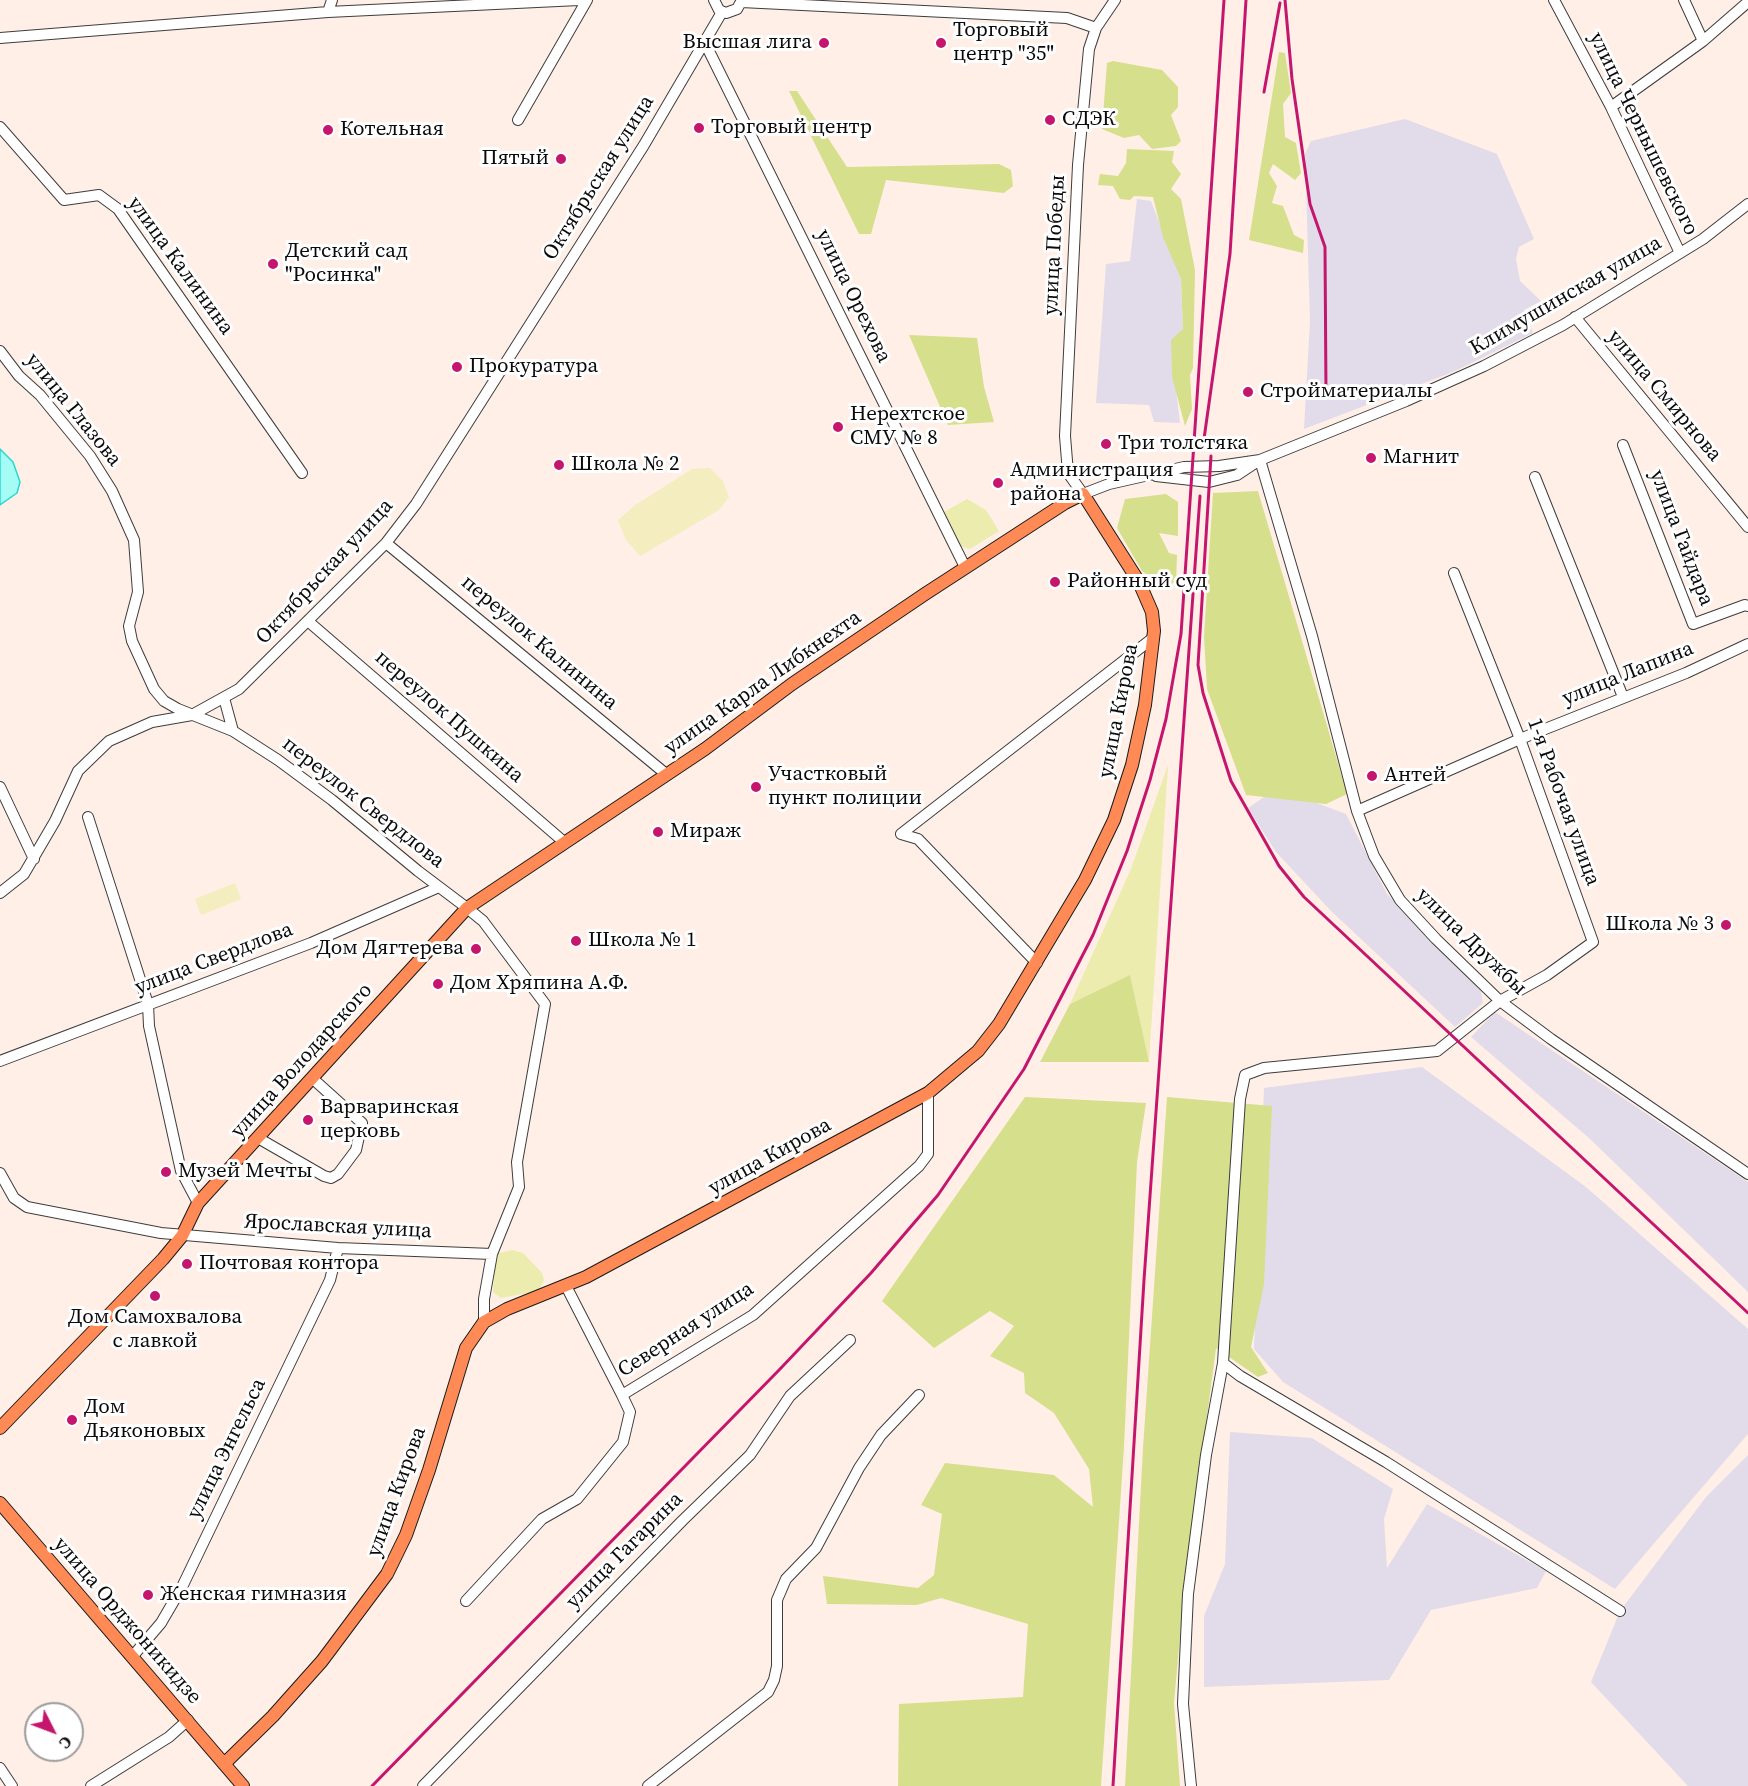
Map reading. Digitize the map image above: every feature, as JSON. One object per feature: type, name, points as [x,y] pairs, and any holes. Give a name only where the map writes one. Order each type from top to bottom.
[{"type":"main road","name":"улица Карла Либкнехта","points":[[467,908],[719,739],[792,684],[965,567],[1065,503],[1083,494]]},
{"type":"main road","name":"улица Кирова","points":[[225,1764],[273,1716],[322,1661],[387,1574],[406,1535],[429,1470],[466,1348],[484,1322],[507,1309],[566,1286],[728,1203],[928,1093],[978,1051],[999,1024],[1038,963],[1114,820],[1132,765],[1145,705],[1153,638],[1152,612],[1139,582],[1083,494]]},
{"type":"main road","name":"улица Володарского","points":[[0,1428],[163,1259],[182,1236],[198,1203],[467,908]]},
{"type":"main road","name":"улица Орджоникидзе","points":[[0,1503],[243,1786]]},
{"type":"street","points":[[328,12],[332,0]]},
{"type":"street","points":[[0,38],[328,12],[579,0]]},
{"type":"street","points":[[518,120],[587,0]]},
{"type":"street","points":[[714,0],[722,12],[734,12],[741,1],[1067,18],[1096,28]]},
{"type":"street","name":"улица Победы","points":[[1083,494],[1068,473],[1065,436],[1078,165],[1089,49],[1096,28],[1115,0]]},
{"type":"street","name":"улица Чернышевского","points":[[1554,0],[1611,107],[1680,253]]},
{"type":"street","points":[[1684,0],[1703,41]]},
{"type":"street","points":[[1611,107],[1703,41],[1748,2]]},
{"type":"street","name":"Октябрьская улица","points":[[0,893],[24,874],[34,859],[78,771],[109,741],[152,722],[192,715],[239,689],[386,543],[416,504],[644,145],[722,12]]},
{"type":"street","name":"улица Орехова","points":[[705,43],[965,567]]},
{"type":"street","name":"улица Калинина","points":[[0,127],[64,200],[99,195],[118,209],[302,473]]},
{"type":"street","name":"Климушинская улица","points":[[1146,474],[1209,482],[1237,476],[1260,460],[1406,401],[1484,366],[1575,317],[1680,253],[1748,204]]},
{"type":"street","name":"улица Смирнова","points":[[1575,317],[1748,527]]},
{"type":"street","name":"улица Глазова","points":[[0,351],[90,456],[112,491],[134,540],[138,592],[129,626],[132,641],[154,689],[164,701],[233,731]]},
{"type":"street","name":"улица Гайдара","points":[[1623,445],[1693,624],[1745,605],[1748,606]]},
{"type":"street","name":"Климушинская улица","points":[[1083,494],[1146,474],[1184,467],[1219,466],[1260,460]]},
{"type":"street","name":"улица Дружбы","points":[[1260,460],[1311,636],[1357,811],[1374,856],[1400,900],[1436,939],[1500,1001],[1551,1039],[1748,1174]]},
{"type":"street","points":[[1535,477],[1623,697]]},
{"type":"street","name":"переулок Калинина","points":[[386,543],[666,774]]},
{"type":"street","name":"1-я Рабочая улица","points":[[1454,573],[1520,739],[1593,942],[1547,975],[1500,1001]]},
{"type":"street","name":"переулок Пушкина","points":[[309,622],[564,842]]},
{"type":"street","points":[[1038,963],[918,839],[901,834],[1153,638]]},
{"type":"street","name":"улица Лапина","points":[[1357,811],[1520,739],[1686,673],[1748,644]]},
{"type":"street","points":[[224,698],[233,731]]},
{"type":"street","name":"переулок Свердлова","points":[[233,731],[332,800],[483,921],[545,1004],[517,1162],[519,1186],[492,1254],[484,1299],[484,1322]]},
{"type":"street","points":[[0,787],[34,859]]},
{"type":"street","points":[[88,817],[148,1004],[149,1026],[181,1171],[198,1203]]},
{"type":"street","name":"улица Свердлова","points":[[0,1061],[311,943],[439,887]]},
{"type":"street","points":[[1191,1786],[1183,1704],[1188,1594],[1206,1455],[1223,1363],[1238,1161],[1240,1099],[1245,1075],[1264,1068],[1437,1051],[1500,1001]]},
{"type":"street","points":[[258,1138],[324,1176],[331,1178],[338,1174],[356,1150],[362,1123],[312,1077]]},
{"type":"street","name":"Северная улица","points":[[466,1601],[542,1519],[577,1499],[623,1442],[630,1412],[622,1395],[753,1315],[919,1166],[928,1154],[928,1093]]},
{"type":"street","name":"Ярославская улица","points":[[0,1173],[14,1198],[27,1207],[182,1236],[338,1248],[492,1254]]},
{"type":"street","name":"улица Энгельса","points":[[132,1657],[160,1623],[182,1587],[330,1280],[338,1248]]},
{"type":"street","points":[[566,1286],[622,1395]]},
{"type":"street","name":"улица Гагарина","points":[[423,1786],[682,1521],[750,1455],[790,1396],[850,1340]]},
{"type":"street","points":[[1223,1363],[1240,1376],[1386,1462],[1620,1611]]},
{"type":"street","points":[[648,1786],[768,1692],[774,1680],[777,1665],[777,1600],[786,1579],[816,1548],[859,1468],[881,1435],[919,1395]]},
{"type":"street","points":[[92,1786],[169,1737],[188,1720]]},
{"type":"street","points":[[0,1768],[12,1786]]},
{"type":"shaded area","points":[[1405,119],[1497,154],[1534,239],[1519,247],[1516,259],[1520,281],[1541,301],[1524,310],[1533,333],[1453,372],[1304,429],[1310,321],[1305,154],[1311,141]]},
{"type":"shaded area","points":[[1137,199],[1151,201],[1181,279],[1183,330],[1176,390],[1180,423],[1154,422],[1149,405],[1096,403],[1106,264],[1130,261]]},
{"type":"shaded area","points":[[710,468],[723,481],[729,497],[719,510],[640,556],[626,540],[618,520],[634,506],[692,469]]},
{"type":"shaded area","points":[[1277,788],[1346,814],[1387,894],[1481,991],[1483,1003],[1455,1027],[1331,911],[1276,852],[1248,808]]},
{"type":"shaded area","points":[[235,883],[241,899],[201,915],[195,899]]},
{"type":"shaded area","points":[[1495,1012],[1748,1182],[1748,1292],[1589,1138],[1471,1037]]},
{"type":"shaded area","points":[[1422,1067],[1586,1187],[1748,1329],[1748,1434],[1615,1589],[1283,1382],[1254,1349],[1264,1088]]},
{"type":"shaded area","points":[[1230,1432],[1312,1438],[1393,1489],[1384,1519],[1387,1568],[1427,1504],[1546,1571],[1537,1588],[1431,1610],[1389,1680],[1204,1687],[1204,1616],[1225,1564]]},
{"type":"shaded area","points":[[1748,1455],[1748,1786],[1688,1786],[1591,1682],[1620,1611],[1706,1497]]},
{"type":"green space","points":[[1279,52],[1285,53],[1291,93],[1283,104],[1285,137],[1296,143],[1301,173],[1295,180],[1273,164],[1269,173],[1277,186],[1272,203],[1283,206],[1294,235],[1304,240],[1303,253],[1249,240]]},
{"type":"green space","points":[[1113,61],[1162,70],[1178,87],[1178,107],[1171,115],[1181,141],[1176,146],[1152,149],[1139,135],[1124,138],[1102,129],[1107,63]]},
{"type":"green space","points":[[789,91],[797,91],[847,167],[999,164],[1011,170],[1013,186],[1004,193],[886,180],[871,234],[859,234]]},
{"type":"green space","points":[[1127,149],[1174,151],[1172,162],[1181,174],[1171,189],[1181,199],[1195,270],[1193,368],[1190,375],[1192,409],[1185,426],[1172,377],[1171,340],[1183,329],[1181,279],[1163,237],[1153,197],[1134,196],[1130,200],[1120,199],[1113,186],[1098,185],[1100,174],[1118,176],[1126,163]]},
{"type":"green space","points":[[909,335],[977,338],[984,387],[994,422],[948,425]]},
{"type":"green space","points":[[1258,491],[1347,794],[1326,804],[1246,795],[1207,689],[1204,636],[1213,493]]},
{"type":"green space","points":[[1166,494],[1178,502],[1178,536],[1159,533],[1169,553],[1177,555],[1176,584],[1154,580],[1142,571],[1117,528],[1125,499]]},
{"type":"green space","points":[[967,499],[986,510],[999,531],[970,549],[961,546],[944,512]]},
{"type":"green space","points":[[1168,765],[1149,1062],[1130,976],[1070,1004],[1131,869]]},
{"type":"green space","points":[[1130,975],[1149,1062],[1040,1062],[1070,1004]]},
{"type":"green space","points":[[1025,1097],[1146,1103],[1137,1162],[1124,1447],[1101,1786],[898,1786],[899,1704],[1023,1697],[1028,1624],[941,1598],[917,1605],[827,1604],[823,1576],[918,1588],[934,1575],[942,1514],[921,1505],[945,1463],[1054,1475],[1093,1507],[1089,1469],[1054,1413],[1025,1393],[1024,1373],[990,1356],[1014,1326],[990,1311],[934,1348],[882,1301]]},
{"type":"green space","points":[[1167,1097],[1272,1106],[1264,1284],[1251,1347],[1268,1373],[1258,1377],[1216,1348],[1184,1591],[1174,1703],[1180,1786],[1125,1786],[1143,1448]]},
{"type":"green space","points":[[512,1250],[523,1253],[542,1273],[544,1280],[539,1291],[501,1298],[493,1292],[495,1258],[499,1253]]},
{"type":"water","points":[[0,449],[13,462],[20,482],[17,493],[0,505]]},
{"type":"railway","points":[[372,1786],[781,1368],[871,1273],[938,1195],[1024,1069],[1093,935],[1127,851],[1150,780],[1166,719],[1181,634],[1224,0]]},
{"type":"railway","points":[[1203,446],[1230,254],[1246,0]]},
{"type":"railway","points":[[1285,0],[1292,79],[1310,204],[1325,247],[1326,394]]},
{"type":"railway","points":[[1264,92],[1280,3]]},
{"type":"railway","points":[[1211,456],[1198,665],[1203,693],[1231,781],[1279,866],[1304,897],[1748,1313]]},
{"type":"railway","points":[[1113,1786],[1144,1280],[1200,496]]},
{"type":"place","name":"Высшая лига","points":[[824,43]]},
{"type":"place","name":"Торговый центр \"35\"","points":[[941,43]]},
{"type":"place","name":"СДЭК","points":[[1050,120]]},
{"type":"place","name":"Торговый центр","points":[[699,128]]},
{"type":"place","name":"Котельная","points":[[328,130]]},
{"type":"place","name":"Пятый","points":[[561,159]]},
{"type":"place","name":"Детский сад \"Росинка\"","points":[[273,264]]},
{"type":"place","name":"Прокуратура","points":[[457,367]]},
{"type":"place","name":"Стройматериалы","points":[[1248,392]]},
{"type":"place","name":"Нерехтское СМУ № 8","points":[[838,427]]},
{"type":"place","name":"Три толстяка","points":[[1106,444]]},
{"type":"place","name":"Магнит","points":[[1371,458]]},
{"type":"place","name":"Школа № 2","points":[[559,465]]},
{"type":"place","name":"Администрация района","points":[[998,483]]},
{"type":"place","name":"Районный суд","points":[[1055,582]]},
{"type":"place","name":"Антей","points":[[1372,776]]},
{"type":"place","name":"Участковый пункт полиции","points":[[756,787]]},
{"type":"place","name":"Мираж","points":[[658,832]]},
{"type":"place","name":"Школа № 3","points":[[1726,925]]},
{"type":"place","name":"Школа № 1","points":[[576,941]]},
{"type":"place","name":"Дом Дягтерева","points":[[476,949]]},
{"type":"place","name":"Дом Хряпина А.Ф.","points":[[438,984]]},
{"type":"place","name":"Варваринская церковь","points":[[308,1120]]},
{"type":"place","name":"Музей Мечты","points":[[166,1172]]},
{"type":"place","name":"Почтовая контора","points":[[187,1264]]},
{"type":"place","name":"Дом Самохвалова с лавкой","points":[[155,1296]]},
{"type":"place","name":"Дом Дьяконовых","points":[[72,1420]]},
{"type":"place","name":"Женская гимназия","points":[[148,1595]]}]
